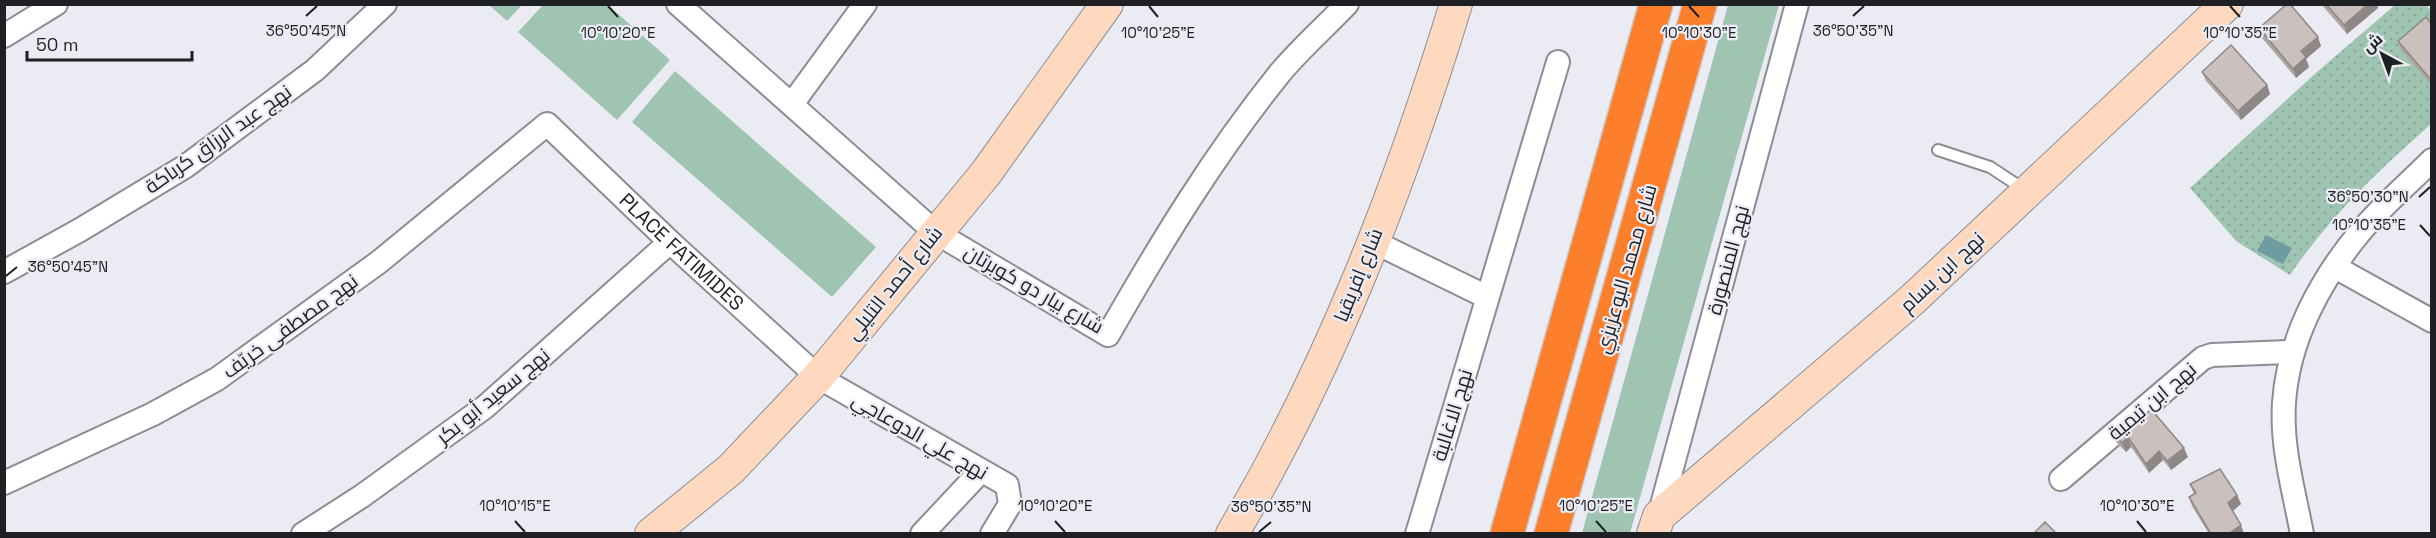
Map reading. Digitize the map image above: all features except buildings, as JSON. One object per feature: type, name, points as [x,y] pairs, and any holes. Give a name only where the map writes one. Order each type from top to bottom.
[{"type":"highway","points":[[1507,534],[1656,4]]},
{"type":"highway","name":"شارع محمد البوعزيزي","points":[[1551,534],[1700,4]]},
{"type":"street","points":[[4,36],[56,4]]},
{"type":"street","name":"نهج عبد الرزاق كرباكة","points":[[4,272],[80,230],[186,166],[315,70],[385,4]]},
{"type":"street","name":"شارع بيار دو كوبرتان","points":[[678,4],[935,232],[1108,335],[1188,200],[1233,137],[1281,72],[1347,4]]},
{"type":"street","points":[[792,104],[866,4]]},
{"type":"street","name":"شارع أحمد التليلي","points":[[651,534],[731,469],[818,377],[935,232],[986,173],[1107,4]]},
{"type":"street","name":"شارع إفريقيا","points":[[1232,534],[1261,484],[1324,359],[1421,118],[1456,4]]},
{"type":"street","name":"نهج المنصورة","points":[[1656,525],[1797,4]]},
{"type":"street","name":"نهج ابن بسام","points":[[1656,525],[1912,300],[2227,4]]},
{"type":"street","name":"نهج الاغالبة","points":[[1417,534],[1558,62]]},
{"type":"street","name":"PLACE FATIMIDES","points":[[546,124],[670,242],[818,377]]},
{"type":"street","name":"نهج مصطفى خريّف","points":[[4,483],[143,419],[217,379],[379,262],[546,124]]},
{"type":"street","points":[[2302,534],[2285,443],[2284,404],[2291,352],[2307,314],[2335,267],[2361,231],[2432,160]]},
{"type":"street","name":"نهج سعيد أبو بكر","points":[[303,534],[362,496],[485,407],[670,242]]},
{"type":"street","points":[[1372,242],[1487,297]]},
{"type":"street","points":[[2335,267],[2432,321]]},
{"type":"street","name":"نهج ابن تيمية","points":[[2061,478],[2203,358],[2212,355],[2291,352]]},
{"type":"street","name":"نهج علي الدوعاجي","points":[[818,377],[1007,485],[1010,504],[992,534]]},
{"type":"street","points":[[922,534],[981,471]]},
{"type":"lane","points":[[1938,150],[1990,167],[2028,192]]},
{"type":"green space","points":[[489,5],[522,5],[507,21]]},
{"type":"green space","points":[[543,5],[608,5],[670,60],[617,120],[518,32]]},
{"type":"green space","points":[[1728,5],[1779,5],[1630,533],[1582,533]]},
{"type":"green space","points":[[2395,5],[2426,5],[2431,10],[2431,124],[2392,159],[2338,214],[2290,275],[2236,241],[2190,188],[2317,72]]},
{"type":"green space","points":[[675,71],[876,247],[832,297],[632,122]]},
{"type":"water","points":[[2266,235],[2292,248],[2283,264],[2257,251]]}]
